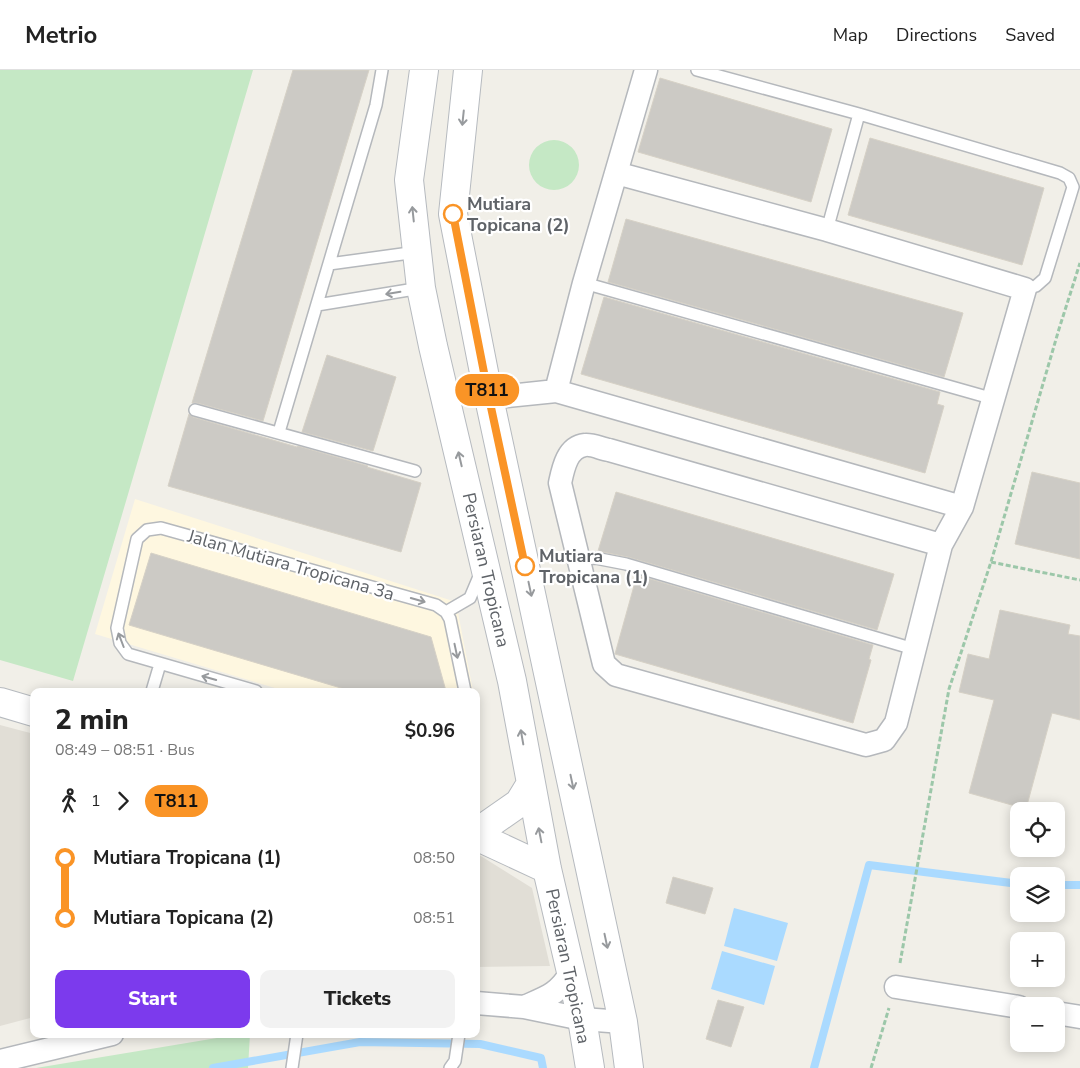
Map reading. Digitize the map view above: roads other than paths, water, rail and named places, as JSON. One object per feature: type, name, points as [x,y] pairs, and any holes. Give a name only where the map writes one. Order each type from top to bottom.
[{"type":"main road","name":"Persiaran Tropicana","points":[[424,70],[409,180],[421,288],[512,681],[530,785],[547,869],[582,1019],[590,1068]]},
{"type":"main road","points":[[468,70],[453,214],[489,398],[623,1022],[629,1068]]},
{"type":"main road","points":[[0,702],[30,711]]},
{"type":"main road","points":[[480,832],[519,803],[530,785]]},
{"type":"main road","points":[[480,837],[547,869]]},
{"type":"street","points":[[556,391],[584,283],[646,70]]},
{"type":"street","points":[[616,173],[827,230],[1025,290],[962,507],[941,545],[896,723],[884,740],[866,745],[616,675],[604,664],[560,483],[565,463],[572,452],[585,445],[941,545]]},
{"type":"street","points":[[489,398],[556,391],[962,507]]},
{"type":"street","points":[[524,1007],[553,995],[564,984],[571,973]]},
{"type":"street","points":[[896,987],[1010,1006]]},
{"type":"street","points":[[480,1003],[524,1007],[582,1019],[623,1022]]},
{"type":"street","points":[[1065,1014],[1080,1017]]},
{"type":"street","points":[[0,1062],[96,1038]]},
{"type":"lane","points":[[279,432],[376,105],[382,70]]},
{"type":"lane","points":[[697,70],[859,114],[1060,173],[1069,178],[1073,187],[1045,278],[1036,286],[1025,290]]},
{"type":"lane","points":[[827,230],[859,114]]},
{"type":"lane","points":[[329,264],[417,252]]},
{"type":"lane","points":[[584,283],[994,398]]},
{"type":"lane","points":[[317,305],[421,288]]},
{"type":"lane","points":[[195,410],[415,471]]},
{"type":"lane","name":"Jalan Mutiara Tropicana 3a","points":[[160,664],[128,654],[120,643],[117,628],[137,539],[147,530],[161,528],[436,605],[446,612]]},
{"type":"lane","points":[[578,560],[595,558],[613,561],[914,649]]},
{"type":"lane","points":[[464,688],[450,619],[446,612],[470,598],[484,564]]},
{"type":"lane","points":[[153,688],[160,664],[245,688]]},
{"type":"lane","points":[[292,1067],[296,1038]]},
{"type":"lane","points":[[450,1068],[455,1061],[458,1038]]},
{"type":"water","points":[[734,908],[788,923],[777,961],[724,946]]},
{"type":"water","points":[[722,951],[775,966],[764,1005],[711,989]]},
{"type":"waterway","points":[[814,1068],[869,865],[1010,883]]},
{"type":"waterway","points":[[1065,885],[1080,885]]},
{"type":"waterway","points":[[213,1068],[360,1042],[480,1044],[541,1058],[543,1068]]},
{"type":"place","name":"Mutiara Topicana (2)","points":[[453,214]]},
{"type":"place","name":"Mutiara Tropicana (1)","points":[[525,566]]}]
